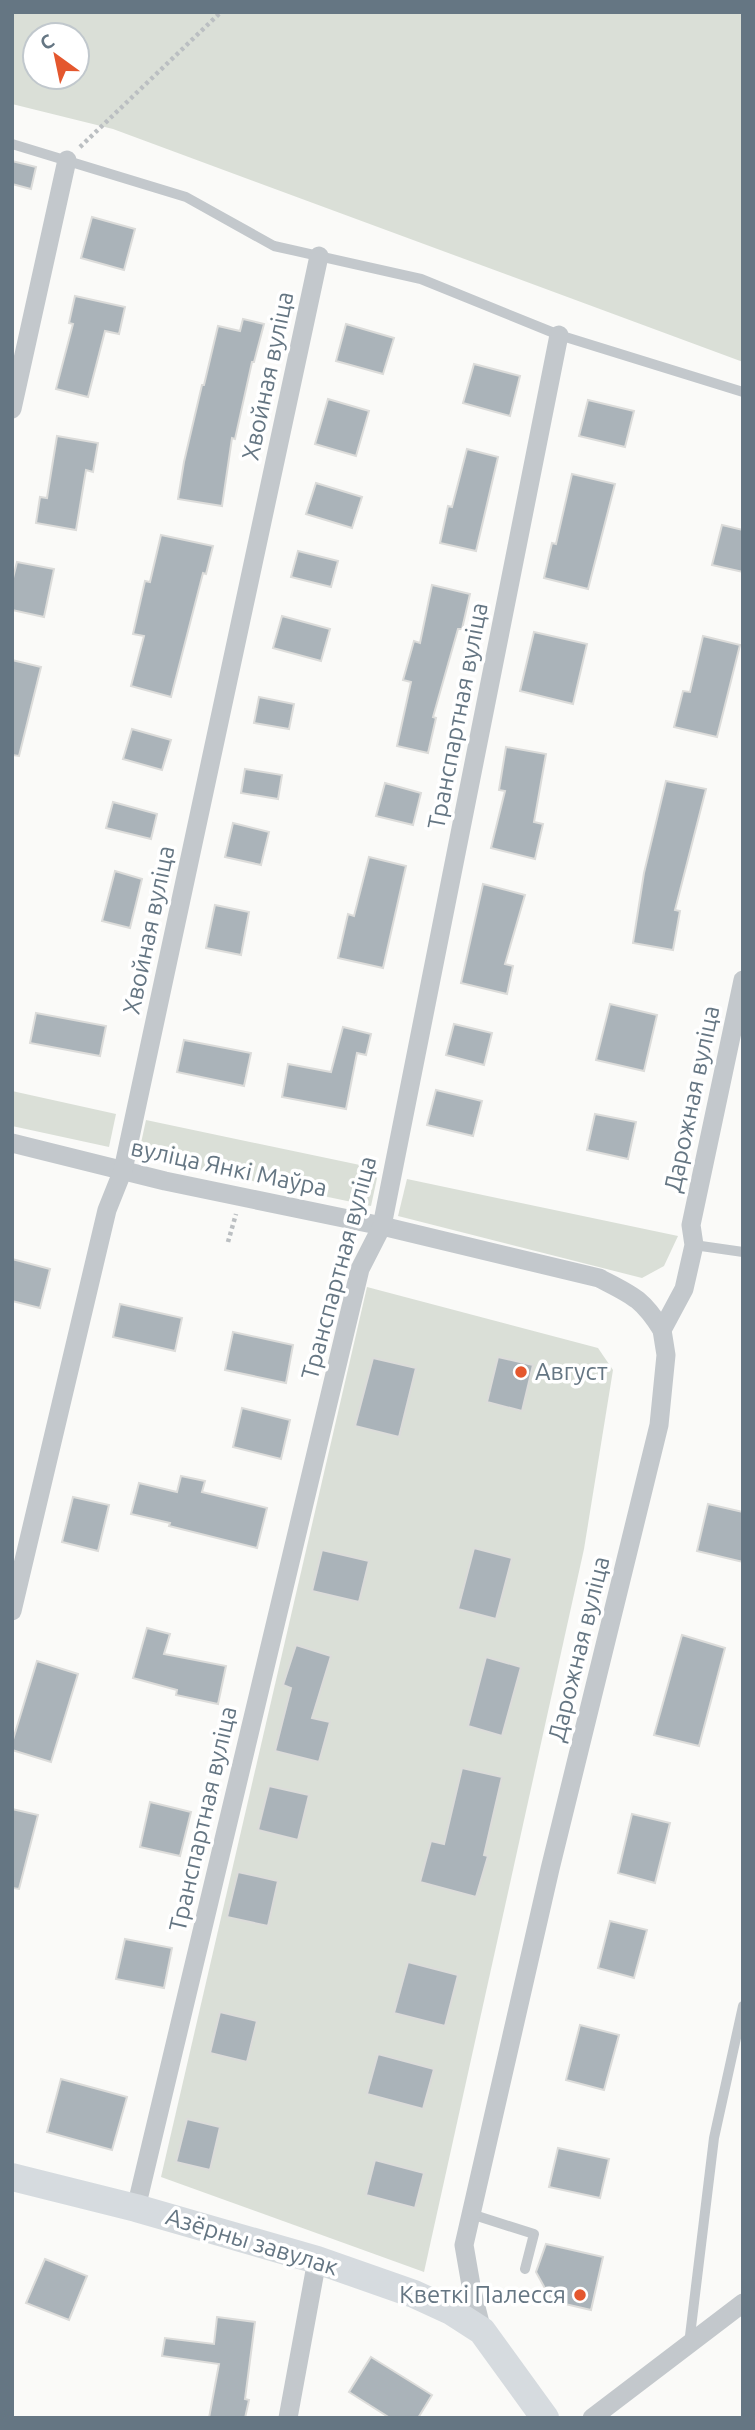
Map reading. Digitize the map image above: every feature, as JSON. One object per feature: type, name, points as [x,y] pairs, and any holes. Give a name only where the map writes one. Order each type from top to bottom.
[{"type":"street","points":[[12,409],[67,160]]},
{"type":"street","name":"Хвойная вуліца","points":[[12,1611],[107,1210],[123,1170],[319,256]]},
{"type":"street","name":"Транспартная вуліца","points":[[136,2208],[360,1269],[382,1226],[559,335]]},
{"type":"street","name":"Дарожная вуліца","points":[[482,2331],[464,2245],[550,1869],[659,1425],[666,1355],[662,1330],[684,1289],[694,1245],[691,1225],[743,980]]},
{"type":"street","name":"вуліца Янкі Маўра","points":[[12,1143],[165,1181],[382,1226],[599,1278],[629,1293],[648,1308],[662,1330]]},
{"type":"street","name":"Азёрны завулак","points":[[12,2178],[136,2208],[317,2260],[414,2294],[450,2311],[482,2331]]},
{"type":"street","points":[[288,2418],[317,2260]]},
{"type":"street","points":[[592,2418],[743,2303]]},
{"type":"street","points":[[482,2331],[545,2418]]},
{"type":"lane","points":[[12,144],[186,197],[274,246],[421,279],[559,335],[743,392]]},
{"type":"lane","points":[[694,1245],[743,1252]]},
{"type":"lane","points":[[689,2344],[714,2138],[743,2007]]},
{"type":"lane","points":[[471,2214],[534,2234],[525,2269]]},
{"type":"path","points":[[67,160],[221,12]]},
{"type":"shaded area","points":[[12,12],[743,12],[743,362],[113,129],[12,104]]},
{"type":"shaded area","points":[[12,1091],[116,1114],[109,1147],[12,1126]]},
{"type":"shaded area","points":[[146,1120],[379,1169],[371,1206],[138,1157]]},
{"type":"shaded area","points":[[407,1179],[678,1236],[664,1266],[642,1278],[398,1216]]},
{"type":"shaded area","points":[[367,1287],[598,1348],[613,1370],[584,1549],[424,2272],[161,2177]]},
{"type":"building","points":[[12,161],[36,167],[31,189],[12,184]]},
{"type":"building","points":[[92,217],[135,229],[124,270],[81,258]]},
{"type":"building","points":[[75,296],[125,307],[119,334],[105,331],[88,397],[56,389],[73,324],[69,323]]},
{"type":"building","points":[[243,319],[264,324],[252,362],[235,439],[232,438],[222,506],[178,499],[184,462],[218,326],[240,331]]},
{"type":"building","points":[[346,324],[394,338],[383,374],[336,361]]},
{"type":"building","points":[[474,364],[520,376],[510,416],[463,403]]},
{"type":"building","points":[[328,399],[369,411],[356,456],[315,444]]},
{"type":"building","points":[[588,400],[634,411],[625,447],[579,436]]},
{"type":"building","points":[[57,436],[98,443],[93,472],[86,470],[76,530],[36,523],[40,497],[47,498]]},
{"type":"building","points":[[467,449],[498,457],[476,551],[440,543],[448,506],[452,507]]},
{"type":"building","points":[[572,474],[615,484],[588,589],[544,578],[552,543],[556,544]]},
{"type":"building","points":[[316,483],[362,497],[352,528],[306,514]]},
{"type":"building","points":[[722,525],[743,530],[743,572],[712,565]]},
{"type":"building","points":[[161,535],[213,546],[206,574],[203,573],[171,697],[131,686],[144,636],[133,634],[145,581],[150,582]]},
{"type":"building","points":[[298,551],[338,561],[331,587],[291,577]]},
{"type":"building","points":[[17,562],[54,569],[44,617],[12,610],[12,582]]},
{"type":"building","points":[[432,585],[470,594],[462,629],[458,629],[433,717],[436,718],[428,753],[397,746],[411,682],[403,680],[414,641],[420,643]]},
{"type":"building","points":[[282,616],[330,629],[321,661],[273,648]]},
{"type":"building","points":[[534,632],[587,644],[573,704],[520,691]]},
{"type":"building","points":[[703,636],[740,645],[717,737],[674,727],[683,691],[690,692]]},
{"type":"building","points":[[12,660],[41,667],[19,756],[12,755]]},
{"type":"building","points":[[259,697],[294,704],[289,729],[254,723]]},
{"type":"building","points":[[132,729],[171,740],[162,770],[123,759]]},
{"type":"building","points":[[506,747],[546,754],[534,822],[543,824],[535,859],[491,848],[505,791],[499,790]]},
{"type":"building","points":[[245,769],[282,775],[278,799],[241,793]]},
{"type":"building","points":[[666,781],[706,789],[675,910],[680,911],[673,950],[633,943],[644,873]]},
{"type":"building","points":[[385,783],[421,793],[413,825],[376,816]]},
{"type":"building","points":[[113,802],[157,814],[151,839],[106,828]]},
{"type":"building","points":[[233,823],[269,832],[261,865],[225,857]]},
{"type":"building","points":[[369,857],[406,866],[383,968],[338,958],[348,914],[354,916]]},
{"type":"building","points":[[115,871],[142,879],[130,928],[102,921]]},
{"type":"building","points":[[483,884],[525,895],[505,964],[513,966],[507,994],[461,983]]},
{"type":"building","points":[[215,905],[249,912],[241,955],[206,948]]},
{"type":"building","points":[[610,1004],[657,1015],[644,1071],[596,1060]]},
{"type":"building","points":[[36,1013],[106,1026],[100,1056],[30,1043]]},
{"type":"building","points":[[454,1024],[492,1033],[484,1065],[446,1055]]},
{"type":"building","points":[[343,1027],[371,1034],[366,1055],[357,1053],[346,1109],[282,1097],[288,1064],[331,1072]]},
{"type":"building","points":[[184,1040],[251,1053],[244,1086],[177,1072]]},
{"type":"building","points":[[436,1090],[482,1101],[473,1136],[427,1125]]},
{"type":"building","points":[[595,1114],[636,1122],[628,1159],[587,1150]]},
{"type":"building","points":[[12,1259],[50,1269],[40,1308],[12,1301]]},
{"type":"building","points":[[120,1304],[182,1318],[175,1351],[113,1337]]},
{"type":"building","points":[[233,1332],[293,1345],[286,1383],[225,1370]]},
{"type":"building","points":[[498,1357],[533,1365],[522,1411],[487,1402]]},
{"type":"building","points":[[373,1358],[416,1368],[399,1437],[355,1426]]},
{"type":"building","points":[[242,1408],[290,1420],[281,1459],[233,1447]]},
{"type":"building","points":[[181,1476],[205,1481],[202,1492],[267,1508],[257,1548],[131,1514],[139,1483],[177,1492]]},
{"type":"building","points":[[73,1497],[109,1505],[98,1551],[62,1542]]},
{"type":"building","points":[[708,1504],[743,1512],[743,1562],[697,1551]]},
{"type":"building","points":[[474,1548],[512,1558],[496,1619],[458,1609]]},
{"type":"building","points":[[322,1550],[369,1561],[359,1602],[312,1591]]},
{"type":"building","points":[[147,1628],[170,1634],[164,1654],[226,1666],[218,1704],[176,1695],[177,1690],[133,1678]]},
{"type":"building","points":[[682,1635],[725,1648],[699,1746],[654,1735]]},
{"type":"building","points":[[296,1645],[331,1656],[312,1718],[330,1722],[319,1762],[275,1751],[291,1688],[283,1685]]},
{"type":"building","points":[[486,1657],[521,1667],[502,1736],[468,1726]]},
{"type":"building","points":[[37,1661],[78,1674],[51,1762],[12,1750]]},
{"type":"building","points":[[462,1768],[502,1777],[484,1855],[488,1856],[476,1897],[420,1882],[431,1841],[444,1844]]},
{"type":"building","points":[[269,1786],[309,1795],[298,1840],[258,1830]]},
{"type":"building","points":[[150,1802],[191,1812],[180,1856],[140,1847]]},
{"type":"building","points":[[12,1809],[38,1815],[19,1889],[12,1888]]},
{"type":"building","points":[[632,1814],[670,1823],[655,1883],[618,1873]]},
{"type":"building","points":[[238,1872],[278,1881],[268,1926],[227,1917]]},
{"type":"building","points":[[610,1921],[647,1930],[634,1978],[598,1968]]},
{"type":"building","points":[[125,1939],[172,1948],[164,1988],[116,1979]]},
{"type":"building","points":[[408,1962],[458,1975],[445,2026],[394,2013]]},
{"type":"building","points":[[220,2012],[257,2021],[247,2062],[210,2053]]},
{"type":"building","points":[[580,2025],[619,2035],[604,2090],[566,2080]]},
{"type":"building","points":[[378,2054],[434,2069],[423,2109],[367,2094]]},
{"type":"building","points":[[61,2079],[127,2097],[112,2150],[47,2132]]},
{"type":"building","points":[[187,2119],[220,2127],[210,2170],[176,2162]]},
{"type":"building","points":[[558,2148],[609,2159],[600,2198],[549,2187]]},
{"type":"building","points":[[375,2160],[424,2173],[415,2208],[366,2195]]},
{"type":"building","points":[[546,2244],[603,2257],[591,2310],[552,2301],[536,2272]]},
{"type":"building","points":[[45,2259],[87,2276],[69,2320],[26,2303]]},
{"type":"building","points":[[217,2317],[255,2322],[245,2399],[249,2400],[245,2418],[209,2418],[219,2364],[162,2356],[165,2338],[214,2344]]},
{"type":"building","points":[[371,2357],[432,2395],[418,2418],[390,2418],[349,2392]]},
{"type":"place","name":"Август","points":[[521,1372]]},
{"type":"place","name":"Кветкі Палесся","points":[[580,2295]]}]
